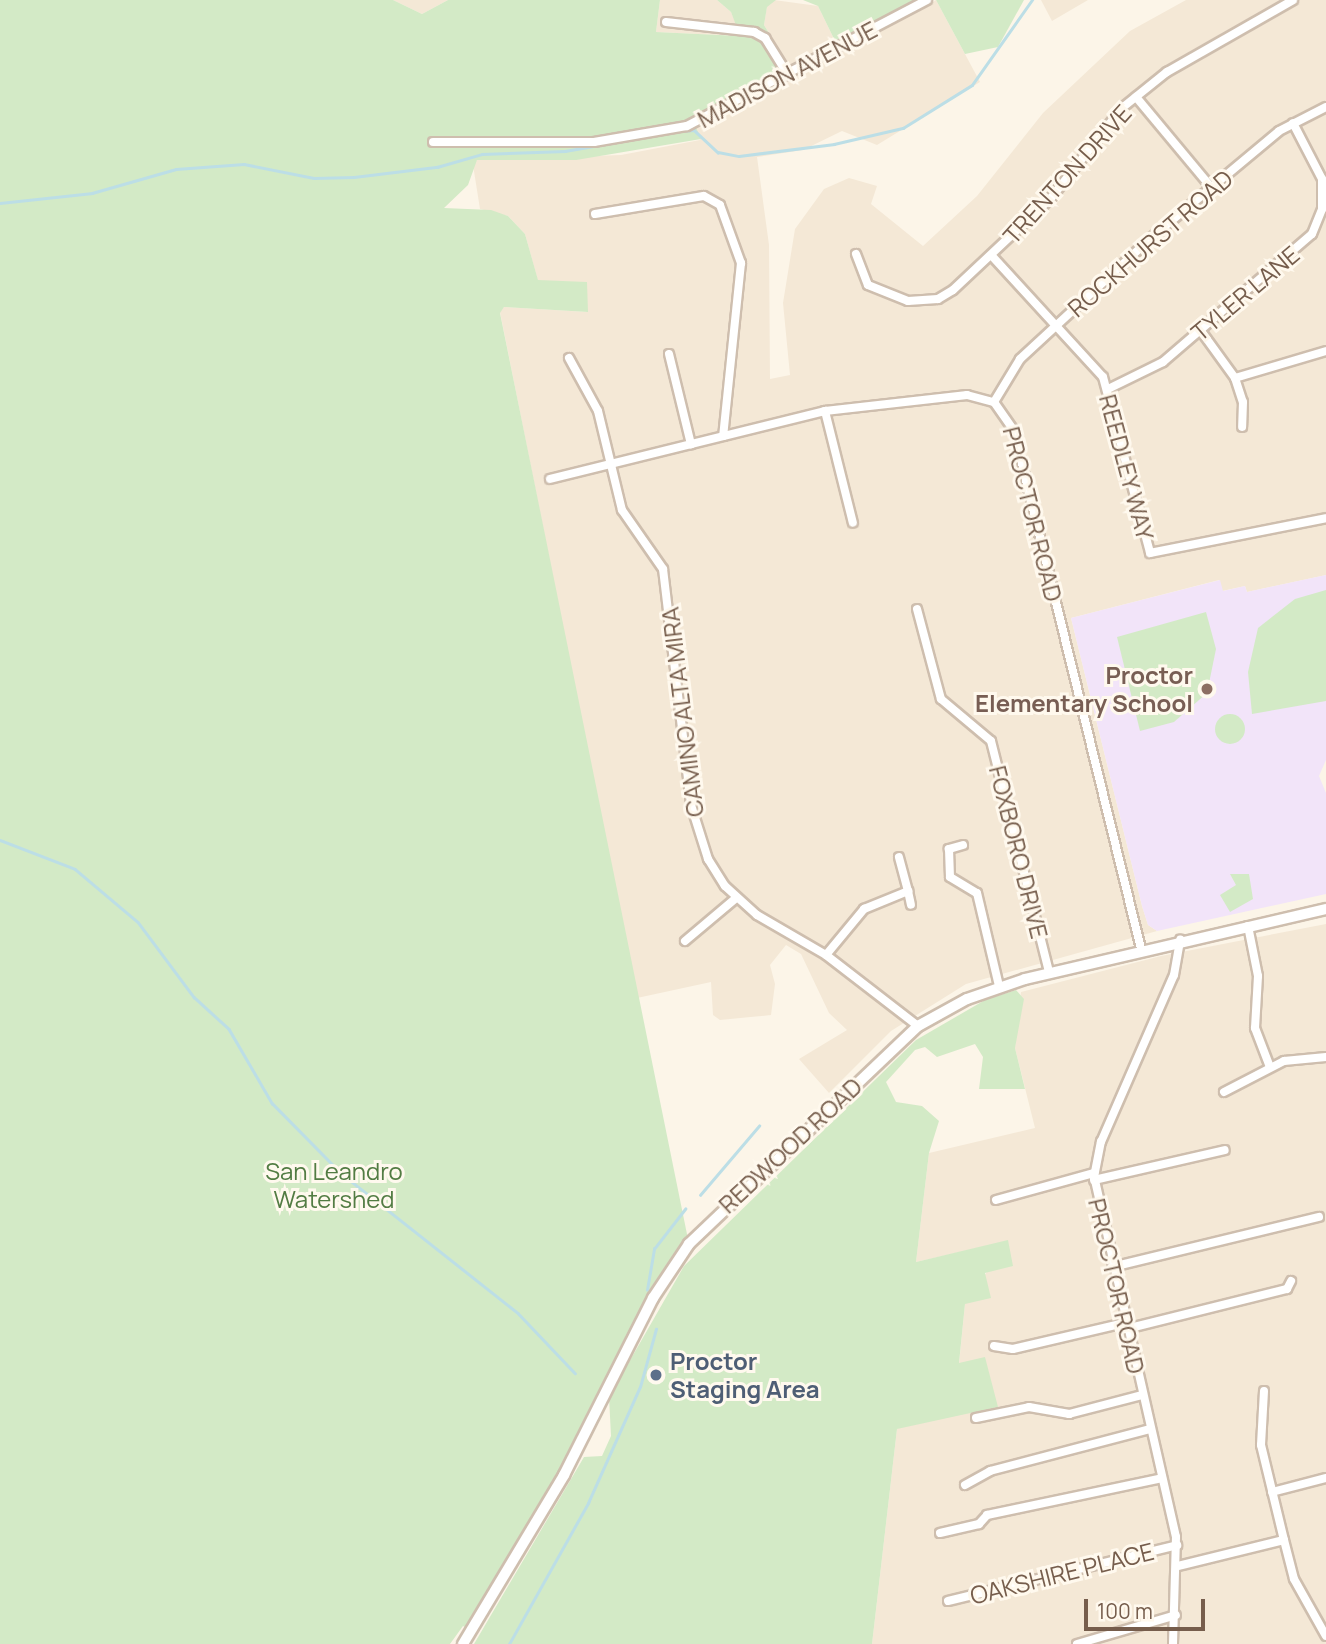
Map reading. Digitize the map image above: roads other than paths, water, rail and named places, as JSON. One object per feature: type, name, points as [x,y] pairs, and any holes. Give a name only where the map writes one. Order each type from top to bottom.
[{"type":"main road","name":"REDWOOD ROAD","points":[[463,1644],[564,1475],[653,1298],[690,1244],[918,1026],[999,986],[1141,949],[1326,909]]},
{"type":"street","name":"MADISON AVENUE","points":[[433,142],[594,142],[702,121],[927,0]]},
{"type":"street","name":"TRENTON DRIVE","points":[[856,254],[868,285],[923,301],[953,290],[1051,198],[1107,122],[1136,97],[1167,72],[1293,0]]},
{"type":"street","points":[[666,22],[762,35],[788,75]]},
{"type":"street","points":[[1136,97],[1210,187]]},
{"type":"street","name":"ROCKHURST ROAD","points":[[994,402],[1017,363],[1210,187],[1293,123],[1326,107]]},
{"type":"street","name":"TYLER LANE","points":[[1108,389],[1148,372],[1303,245],[1318,222],[1322,179],[1293,123]]},
{"type":"street","points":[[595,214],[704,196],[720,205],[741,263],[723,436]]},
{"type":"street","name":"REEDLEY WAY","points":[[992,256],[1058,325],[1108,389],[1150,553],[1326,518]]},
{"type":"street","points":[[1201,331],[1235,378],[1243,402],[1242,427]]},
{"type":"street","points":[[1235,378],[1326,351]]},
{"type":"street","points":[[669,354],[691,444]]},
{"type":"street","name":"CAMINO ALTA MIRA","points":[[569,358],[598,411],[609,466],[622,510],[663,569],[696,827],[712,866],[736,898],[826,955],[918,1026]]},
{"type":"street","name":"PROCTOR ROAD","points":[[550,479],[825,411],[967,395],[994,402],[1014,431],[1141,949]]},
{"type":"street","points":[[825,411],[853,523]]},
{"type":"street","name":"FOXBORO DRIVE","points":[[917,609],[941,699],[991,741],[1049,972]]},
{"type":"street","points":[[963,845],[949,849],[950,877],[977,894],[999,986]]},
{"type":"street","points":[[899,857],[911,905]]},
{"type":"street","points":[[826,955],[864,909],[908,891]]},
{"type":"street","points":[[685,941],[736,898]]},
{"type":"street","points":[[1248,926],[1258,976],[1256,1034],[1270,1067]]},
{"type":"street","name":"PROCTOR ROAD","points":[[1173,1644],[1177,1545],[1112,1267],[1094,1176],[1104,1135],[1174,975],[1180,940]]},
{"type":"street","points":[[1224,1092],[1270,1067],[1297,1058],[1326,1057]]},
{"type":"street","points":[[996,1200],[1094,1176],[1224,1150]]},
{"type":"street","points":[[1112,1267],[1319,1217]]},
{"type":"street","points":[[995,1346],[1013,1349],[1126,1326],[1287,1289],[1291,1281]]},
{"type":"street","points":[[1264,1391],[1261,1445],[1284,1540],[1294,1579],[1324,1622],[1326,1636]]},
{"type":"street","points":[[976,1418],[1029,1407],[1069,1414],[1142,1395]]},
{"type":"street","points":[[965,1485],[989,1471],[1150,1429]]},
{"type":"street","points":[[940,1532],[979,1524],[987,1515],[1162,1478]]},
{"type":"street","points":[[1272,1492],[1326,1478]]},
{"type":"street","points":[[1178,1566],[1284,1540]]},
{"type":"street","name":"OAKSHIRE PLACE","points":[[948,1601],[1177,1545]]},
{"type":"street","points":[[1077,1644],[1176,1615]]},
{"type":"waterway","points":[[681,131],[694,130],[718,152],[739,156],[834,144],[903,128],[972,85],[1032,0]]},
{"type":"waterway","points":[[0,203],[92,193],[176,169],[244,164],[314,178],[354,177],[437,167],[482,154],[565,151],[657,135]]},
{"type":"waterway","points":[[0,840],[75,869],[138,922],[194,997],[229,1029],[272,1103],[342,1174],[518,1313],[575,1373]]},
{"type":"waterway","points":[[700,1195],[759,1126]]},
{"type":"waterway","points":[[647,1290],[654,1249],[685,1209]]},
{"type":"waterway","points":[[509,1644],[588,1503],[640,1387],[656,1329]]},
{"type":"place","name":"Proctor Elementary School","points":[[1207,689]]},
{"type":"place","name":"Proctor Staging Area","points":[[656,1375]]},
{"type":"park label","name":"San Leandro Watershed","points":[[334,1185]]}]
